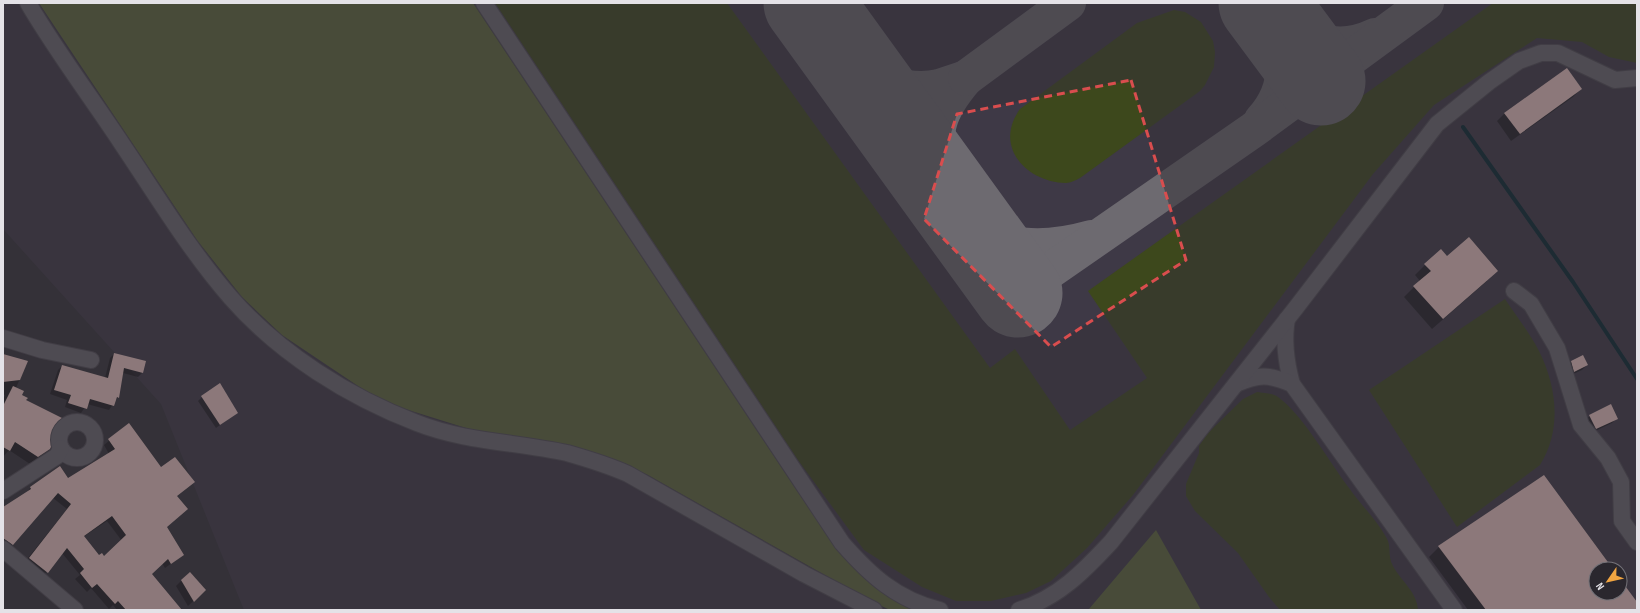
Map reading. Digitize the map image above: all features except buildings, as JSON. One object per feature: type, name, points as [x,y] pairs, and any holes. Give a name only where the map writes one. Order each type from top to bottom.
[{"type":"street","points":[[28,3],[188,242],[227,293],[272,337],[314,370],[386,410],[418,424],[446,433],[566,453],[621,471],[804,574],[874,610]]},
{"type":"street","points":[[484,3],[842,543],[866,570],[895,592],[926,607],[940,610]]},
{"type":"street","points":[[1019,610],[1032,606],[1060,592],[1086,569],[1116,536],[1437,124],[1489,82],[1519,61],[1541,53],[1558,53],[1615,80],[1637,78]]},
{"type":"street","points":[[1514,291],[1531,304],[1557,348],[1581,425],[1608,458],[1620,482],[1622,521],[1637,542]]},
{"type":"street","points":[[1287,318],[1284,332],[1286,357],[1292,384],[1454,610]]},
{"type":"street","points":[[3,338],[42,350],[91,360]]},
{"type":"street","points":[[1234,385],[1261,375],[1274,377],[1292,384]]},
{"type":"street","points":[[3,491],[57,456],[61,448]]},
{"type":"street","points":[[3,549],[75,610]]},
{"type":"highlighted area","points":[[1131,80],[1186,260],[1051,347],[924,219],[957,114]]},
{"type":"shaded area","points":[[3,3],[1637,3],[1637,610],[244,610],[161,404],[3,229]]},
{"type":"green space","points":[[39,3],[473,3],[797,491],[833,540],[918,610],[890,610],[871,601],[648,475],[617,461],[498,438],[402,408],[373,396],[282,335],[242,297],[197,240]]},
{"type":"green space","points":[[495,3],[727,3],[990,368],[1015,349],[1070,430],[1147,378],[1088,291],[1493,3],[1637,3],[1637,63],[1609,57],[1582,42],[1537,38],[1434,105],[1373,174],[1133,495],[1087,548],[1051,581],[1026,593],[991,601],[956,601],[922,587],[864,550],[798,460]]},
{"type":"green space","points":[[1174,10],[1185,12],[1201,22],[1213,41],[1215,52],[1214,67],[1205,85],[1200,91],[1080,178],[1066,183],[1051,181],[1038,176],[1027,169],[1018,160],[1012,148],[1010,136],[1013,123],[1020,109],[1137,23]]},
{"type":"green space","points":[[1505,299],[1539,351],[1550,379],[1554,408],[1552,437],[1547,452],[1540,465],[1457,527],[1369,390]]},
{"type":"green space","points":[[1257,392],[1271,394],[1278,397],[1297,415],[1316,440],[1349,488],[1382,530],[1388,540],[1391,562],[1412,592],[1418,610],[1280,610],[1238,553],[1195,511],[1186,496],[1186,484],[1199,453],[1199,446],[1208,433],[1243,399]]},
{"type":"green space","points":[[1156,530],[1201,610],[1090,610],[1089,609]]},
{"type":"waterway","points":[[1463,127],[1573,282],[1637,379]]},
{"type":"taxiway","points":[[966,78],[1068,3]]},
{"type":"taxiway","points":[[1018,293],[1253,130],[1426,3]]},
{"type":"taxiway","points":[[1267,8],[1304,35],[1330,44],[1359,42],[1375,36]]},
{"type":"taxiway","points":[[1262,120],[1272,107],[1279,94],[1283,80],[1284,66],[1280,36],[1267,8]]},
{"type":"taxiway","points":[[863,78],[901,87],[920,89],[939,87],[966,78],[947,103],[938,126],[936,150],[937,181]]},
{"type":"taxiway","points":[[972,230],[987,237],[1001,241],[1030,246],[1060,245],[1091,238]]},
{"type":"runway","points":[[808,3],[1018,293]]},
{"type":"runway","points":[[1263,3],[1321,81]]}]
